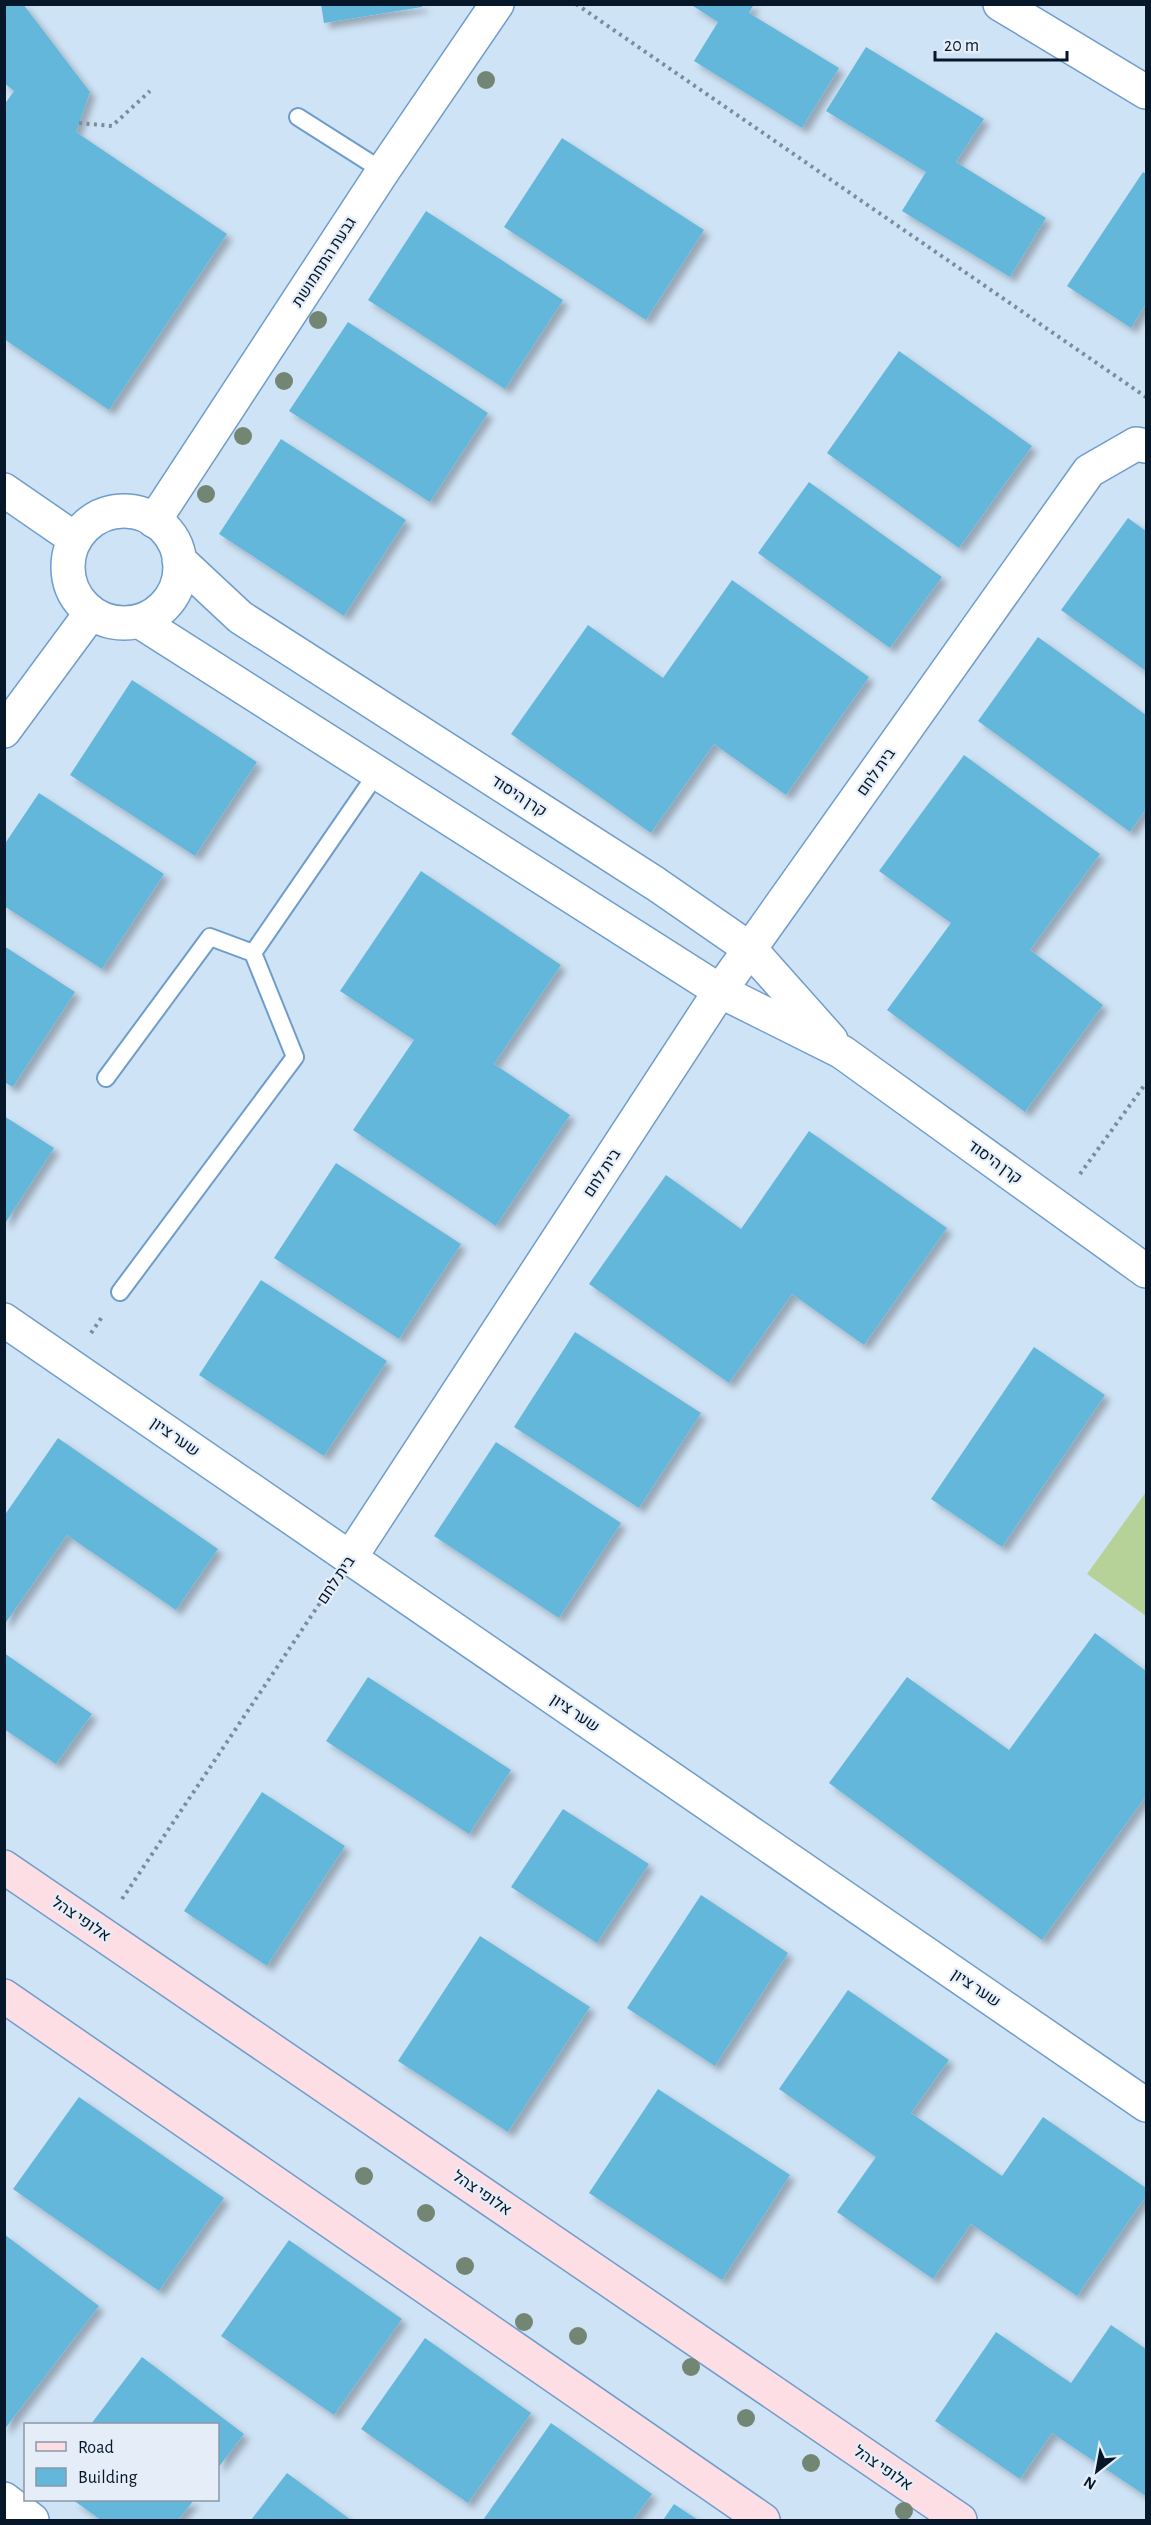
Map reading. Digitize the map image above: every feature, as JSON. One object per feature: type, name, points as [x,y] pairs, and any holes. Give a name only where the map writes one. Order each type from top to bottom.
[{"type":"main road","name":"אלופי צהל","points":[[4,1867],[960,2520]]},
{"type":"main road","points":[[4,1996],[763,2520]]},
{"type":"street","name":"גבעת התחמושת","points":[[154,521],[383,171],[497,4]]},
{"type":"street","points":[[1000,4],[1146,92]]},
{"type":"street","name":"בית לחם","points":[[350,1558],[720,991],[1089,471],[1141,445]]},
{"type":"street","points":[[4,490],[75,539]]},
{"type":"street","points":[[120,511],[138,513],[154,521],[167,531],[175,544],[179,560],[179,575],[175,590],[167,603],[154,615],[139,621],[123,623],[106,621],[91,613],[73,592],[68,566],[75,539],[86,526],[102,515],[120,511]]},
{"type":"street","name":"קרן היסוד","points":[[179,560],[240,617],[656,884],[750,949],[842,1052]]},
{"type":"street","points":[[4,731],[91,613]]},
{"type":"street","name":"קרן היסוד","points":[[139,621],[720,991],[842,1052],[1146,1271]]},
{"type":"street","name":"שער ציון","points":[[4,1320],[1146,2105]]},
{"type":"street","points":[[4,2499],[32,2520]]},
{"type":"lane","points":[[298,117],[383,171]]},
{"type":"lane","points":[[253,953],[377,773]]},
{"type":"lane","points":[[106,1078],[210,937],[253,953],[296,1057],[120,1292]]},
{"type":"path","points":[[576,4],[1146,397]]},
{"type":"path","points":[[79,123],[112,126],[150,91]]},
{"type":"path","points":[[1057,1207],[1146,1083]]},
{"type":"path","points":[[69,1365],[120,1292]]},
{"type":"path","name":"בית לחם","points":[[100,1931],[350,1558]]},
{"type":"green space","points":[[1146,1492],[1146,1616],[1087,1574]]},
{"type":"building","points":[[4,4],[23,4],[90,92],[76,132],[227,234],[109,410],[4,339],[4,105],[14,91],[4,83]]},
{"type":"building","points":[[321,4],[422,4],[422,7],[324,23]]},
{"type":"building","points":[[690,4],[754,4],[749,13],[839,68],[802,128],[694,61],[718,22]]},
{"type":"building","points":[[866,47],[984,119],[956,162],[1046,218],[1010,277],[902,211],[926,172],[826,111]]},
{"type":"building","points":[[562,138],[704,230],[646,320],[504,227]]},
{"type":"building","points":[[1143,172],[1146,174],[1146,304],[1131,328],[1067,286]]},
{"type":"building","points":[[426,211],[563,300],[505,389],[368,300]]},
{"type":"building","points":[[348,322],[488,413],[430,502],[289,411]]},
{"type":"building","points":[[899,351],[1032,446],[959,548],[827,453]]},
{"type":"building","points":[[281,439],[406,520],[344,616],[219,534]]},
{"type":"building","points":[[809,482],[942,577],[890,648],[758,553]]},
{"type":"building","points":[[1128,518],[1146,531],[1146,671],[1061,610]]},
{"type":"building","points":[[732,580],[869,677],[786,795],[714,744],[651,833],[511,734],[588,625],[663,678]]},
{"type":"building","points":[[1038,637],[1146,715],[1146,809],[1130,832],[978,721]]},
{"type":"building","points":[[132,680],[257,762],[195,856],[70,775]]},
{"type":"building","points":[[964,755],[1100,854],[1030,950],[1103,1005],[1025,1112],[887,1010],[951,923],[879,871]]},
{"type":"building","points":[[39,793],[164,874],[102,969],[4,906],[4,845]]},
{"type":"building","points":[[421,871],[561,965],[494,1064],[570,1115],[496,1226],[353,1130],[414,1040],[340,991]]},
{"type":"building","points":[[4,946],[75,992],[13,1087],[4,1082]]},
{"type":"building","points":[[4,1116],[54,1148],[4,1225]]},
{"type":"building","points":[[809,1131],[947,1228],[864,1345],[792,1294],[729,1383],[589,1284],[666,1175],[741,1229]]},
{"type":"building","points":[[336,1163],[461,1244],[399,1339],[274,1258]]},
{"type":"building","points":[[261,1280],[387,1361],[324,1456],[199,1375]]},
{"type":"building","points":[[575,1332],[701,1413],[639,1508],[514,1427]]},
{"type":"building","points":[[1034,1347],[1105,1395],[1002,1547],[931,1499]]},
{"type":"building","points":[[58,1438],[218,1549],[176,1610],[67,1535],[4,1625],[4,1516]]},
{"type":"building","points":[[496,1442],[621,1523],[559,1618],[434,1536]]},
{"type":"building","points":[[1095,1633],[1146,1671],[1146,1796],[1042,1940],[829,1783],[907,1677],[1009,1750]]},
{"type":"building","points":[[4,1653],[92,1714],[56,1764],[4,1729]]},
{"type":"building","points":[[368,1677],[511,1770],[469,1834],[326,1741]]},
{"type":"building","points":[[262,1792],[345,1846],[267,1966],[184,1911]]},
{"type":"building","points":[[563,1809],[649,1864],[597,1943],[511,1887]]},
{"type":"building","points":[[701,1895],[788,1953],[715,2066],[627,2008]]},
{"type":"building","points":[[480,1936],[590,2007],[508,2132],[398,2061]]},
{"type":"building","points":[[848,1990],[949,2060],[911,2113],[1002,2176],[1043,2117],[1146,2188],[1146,2196],[1077,2296],[971,2224],[933,2279],[837,2212],[876,2157],[779,2089]]},
{"type":"building","points":[[658,2089],[790,2175],[722,2280],[589,2193]]},
{"type":"building","points":[[79,2097],[224,2198],[159,2291],[13,2189]]},
{"type":"building","points":[[4,2234],[99,2306],[4,2430]]},
{"type":"building","points":[[289,2240],[402,2319],[334,2415],[221,2336]]},
{"type":"building","points":[[1111,2325],[1146,2349],[1146,2496],[1052,2433],[1020,2479],[935,2421],[996,2332],[1071,2383]]},
{"type":"building","points":[[425,2338],[531,2413],[468,2503],[361,2429]]},
{"type":"building","points":[[142,2357],[244,2434],[219,2467],[219,2423],[92,2423]]},
{"type":"building","points":[[551,2423],[652,2494],[633,2520],[483,2520]]},
{"type":"building","points":[[287,2473],[351,2520],[251,2520]]},
{"type":"building","points":[[74,2501],[193,2501],[178,2520],[101,2520]]},
{"type":"building","points":[[674,2504],[698,2520],[663,2520]]}]
